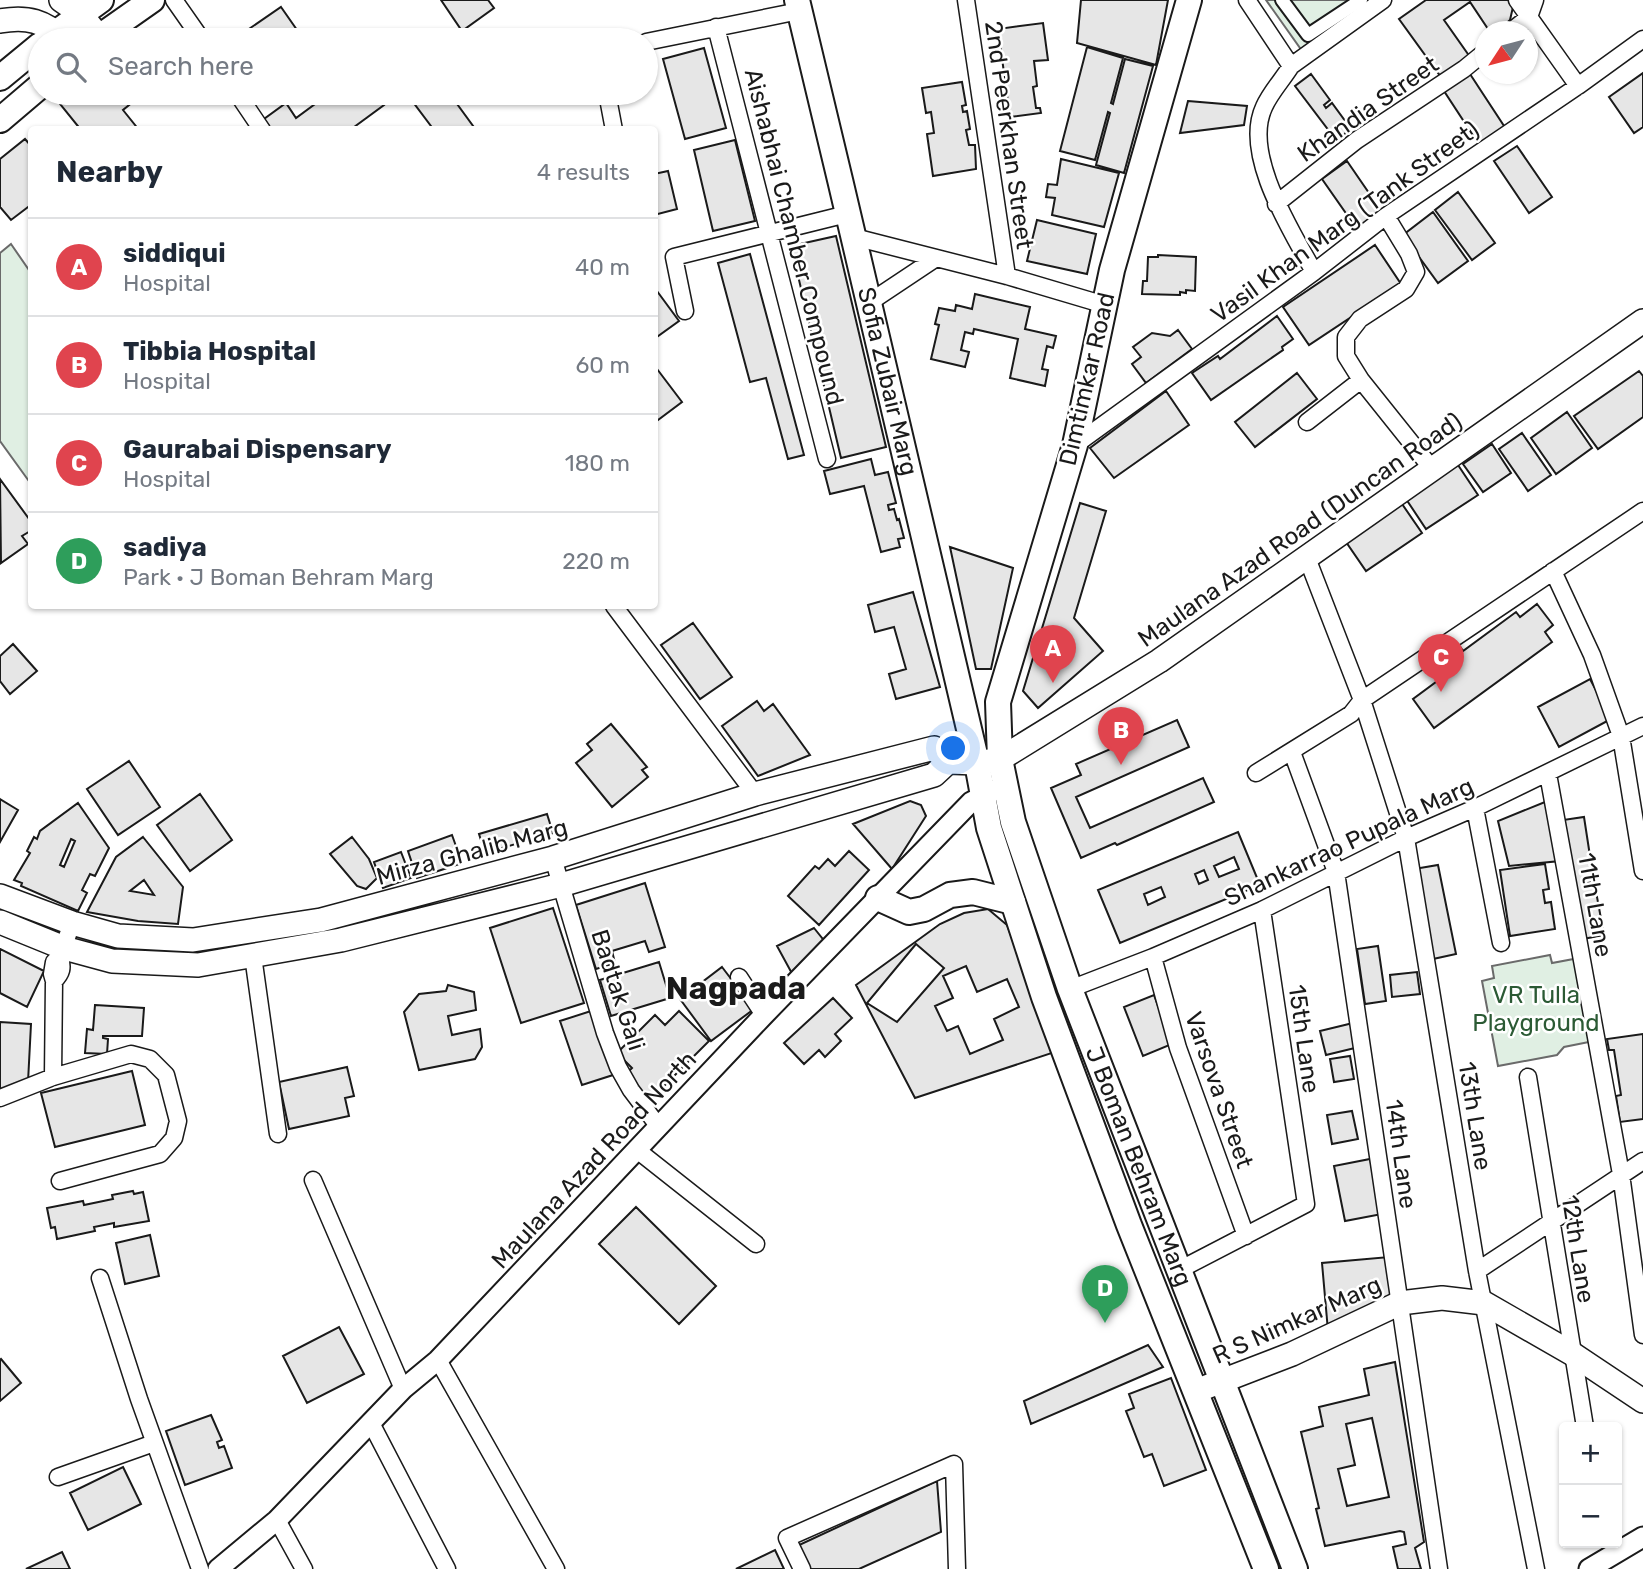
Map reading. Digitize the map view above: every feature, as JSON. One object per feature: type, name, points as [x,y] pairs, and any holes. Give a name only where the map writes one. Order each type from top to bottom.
[{"type":"main road","points":[[113,28],[152,0]]},
{"type":"main road","name":"Dimtimkar Road","points":[[988,761],[998,702],[1075,445],[1112,270],[1189,0]]},
{"type":"main road","points":[[61,28],[81,5],[92,28]]},
{"type":"main road","name":"Sofia Zubair Marg","points":[[798,6],[847,214],[988,761]]},
{"type":"main road","points":[[0,21],[36,20],[43,28]]},
{"type":"main road","points":[[0,78],[28,57]]},
{"type":"main road","points":[[0,120],[28,96]]},
{"type":"main road","name":"Maulana Azad Road (Duncan Road)","points":[[988,761],[1159,661],[1643,321]]},
{"type":"main road","name":"Mirza Ghalib Marg","points":[[0,896],[72,923],[118,936],[193,940],[321,920],[553,858],[755,794],[934,748],[948,762],[988,761]]},
{"type":"main road","name":"J Boman Behram Marg","points":[[988,761],[994,790],[1013,822],[1070,989],[1295,1569]]},
{"type":"main road","points":[[0,922],[62,953],[112,961],[198,965],[253,956],[341,940],[561,885],[934,775],[948,762]]},
{"type":"main road","name":"J Boman Behram Marg","points":[[994,790],[989,828],[1052,1020],[1129,1225],[1266,1569]]},
{"type":"main road","points":[[878,898],[909,912],[924,909],[950,895],[973,892],[1013,902]]},
{"type":"main road","name":"R S Nimkar Marg","points":[[1196,1391],[1292,1354],[1400,1303],[1442,1298],[1484,1303],[1571,1353],[1643,1401]]},
{"type":"street","points":[[174,0],[194,28]]},
{"type":"street","name":"2nd Peerkhan Street","points":[[966,0],[1007,276]]},
{"type":"street","points":[[1247,0],[1291,66]]},
{"type":"street","points":[[1282,0],[1308,35],[1361,0]]},
{"type":"street","points":[[1314,272],[1276,204],[1257,141],[1264,107],[1291,66],[1383,0]]},
{"type":"street","points":[[1517,0],[1578,86]]},
{"type":"street","points":[[1524,21],[1529,17],[1535,0]]},
{"type":"street","points":[[658,39],[798,6]]},
{"type":"street","name":"Aishabhai Chamber Compound","points":[[716,27],[827,459]]},
{"type":"street","name":"Vasil Khan Marg (Tank Street)","points":[[1075,445],[1314,272],[1386,216],[1643,39]]},
{"type":"street","name":"Khandia Street","points":[[1276,204],[1357,140],[1475,60]]},
{"type":"street","points":[[245,105],[259,126]]},
{"type":"street","points":[[609,105],[613,126]]},
{"type":"street","points":[[685,312],[674,257],[847,214]]},
{"type":"street","points":[[1386,216],[1409,254],[1416,272],[1406,289],[1360,319],[1346,337],[1346,356],[1361,380],[1433,470]]},
{"type":"street","points":[[854,237],[1007,276],[1105,305]]},
{"type":"street","points":[[870,302],[936,258]]},
{"type":"street","points":[[1307,422],[1361,380]]},
{"type":"street","points":[[1256,773],[1352,714],[1362,700],[1643,511]]},
{"type":"street","name":"13th Lane","points":[[1307,558],[1362,700],[1406,838],[1477,1271],[1536,1569]]},
{"type":"street","points":[[1553,571],[1592,655],[1621,736],[1643,871]]},
{"type":"street","points":[[616,609],[755,794]]},
{"type":"street","name":"Shankarrao Pupala Marg","points":[[1070,989],[1262,910],[1406,838],[1548,774],[1643,726]]},
{"type":"street","name":"14th Lane","points":[[1292,752],[1336,872],[1439,1569]]},
{"type":"street","name":"11th Lane","points":[[1548,774],[1621,1174],[1643,1335]]},
{"type":"street","name":"Maulana Azad Road North","points":[[218,1569],[277,1520],[403,1389],[438,1360],[764,1015],[971,802],[994,790]]},
{"type":"street","points":[[1475,808],[1500,943]]},
{"type":"street","name":"Badtak Gali","points":[[553,858],[605,1033],[618,1067],[631,1090],[659,1127]]},
{"type":"street","name":"15th Lane","points":[[1246,1236],[1306,1204],[1262,910]]},
{"type":"street","points":[[53,1077],[54,981],[60,975],[62,953],[72,923]]},
{"type":"street","points":[[253,956],[278,1134]]},
{"type":"street","name":"Varsova Street","points":[[1153,957],[1178,1048],[1246,1236]]},
{"type":"street","points":[[739,977],[764,1015]]},
{"type":"street","points":[[0,1098],[53,1077],[131,1054],[150,1059],[166,1074],[178,1121],[174,1138],[160,1154],[60,1181]]},
{"type":"street","name":"12th Lane","points":[[1528,1077],[1584,1422]]},
{"type":"street","points":[[637,1150],[756,1244]]},
{"type":"street","points":[[1477,1271],[1643,1161]]},
{"type":"street","points":[[313,1180],[403,1389]]},
{"type":"street","points":[[1179,1270],[1246,1236]]},
{"type":"street","points":[[100,1278],[200,1569]]},
{"type":"street","points":[[438,1360],[555,1569]]},
{"type":"street","points":[[371,1423],[447,1569]]},
{"type":"street","points":[[58,1477],[155,1443]]},
{"type":"street","points":[[802,1569],[787,1538],[954,1464],[957,1569]]},
{"type":"street","points":[[277,1520],[304,1569]]},
{"type":"street","points":[[1589,1569],[1607,1550],[1643,1537]]},
{"type":"green space","points":[[1266,0],[1385,0],[1305,55]]},
{"type":"green space","points":[[11,244],[28,269],[28,480],[0,441],[0,253]]},
{"type":"green space","name":"VR Tulla Playground","points":[[1550,955],[1552,963],[1579,958],[1594,1041],[1564,1047],[1557,1055],[1498,1066],[1482,981],[1494,978],[1492,966]]},
{"type":"building","points":[[441,0],[488,0],[494,8],[466,28],[460,28]]},
{"type":"building","points":[[1081,0],[1168,0],[1156,65],[1077,43]]},
{"type":"building","points":[[1426,0],[1508,0],[1513,7],[1509,21],[1483,21],[1470,2],[1444,20],[1470,57],[1441,77],[1399,19]]},
{"type":"building","points":[[281,7],[296,28],[250,28]]},
{"type":"building","points":[[1043,23],[1048,60],[1034,61],[1037,86],[1033,87],[1036,108],[1040,108],[1041,113],[1010,117],[998,29]]},
{"type":"building","points":[[1087,47],[1123,58],[1111,103],[1113,104],[1125,59],[1153,66],[1124,173],[1096,165],[1110,113],[1108,112],[1095,160],[1060,151]]},
{"type":"building","points":[[704,48],[726,128],[685,139],[663,59]]},
{"type":"building","points":[[1643,73],[1643,127],[1634,133],[1609,97]]},
{"type":"building","points":[[1311,74],[1330,100],[1324,105],[1326,108],[1332,103],[1351,129],[1336,140],[1295,86]]},
{"type":"building","points":[[1470,74],[1506,129],[1480,146],[1444,91]]},
{"type":"building","points":[[962,82],[966,105],[962,106],[963,112],[967,111],[970,129],[966,130],[969,145],[975,145],[976,169],[933,176],[927,134],[934,133],[931,112],[926,113],[922,88]]},
{"type":"building","points":[[1188,101],[1247,106],[1244,125],[1180,133]]},
{"type":"building","points":[[61,105],[129,105],[123,110],[136,126],[78,126]]},
{"type":"building","points":[[283,105],[287,105],[296,118],[314,105],[384,105],[355,126],[269,126],[264,119]]},
{"type":"building","points":[[415,105],[458,105],[473,126],[431,126]]},
{"type":"building","points":[[25,139],[28,142],[28,207],[11,220],[0,207],[0,159]]},
{"type":"building","points":[[735,140],[755,221],[713,231],[694,150]]},
{"type":"building","points":[[1517,146],[1552,197],[1529,213],[1494,161]]},
{"type":"building","points":[[1061,159],[1119,173],[1104,227],[1052,215],[1055,198],[1046,197],[1048,184],[1057,185]]},
{"type":"building","points":[[1347,161],[1382,212],[1357,229],[1322,179]]},
{"type":"building","points":[[668,171],[677,209],[658,214],[658,173]]},
{"type":"building","points":[[1458,192],[1495,243],[1472,260],[1435,210]]},
{"type":"building","points":[[1433,212],[1468,261],[1438,283],[1403,235]]},
{"type":"building","points":[[1037,220],[1096,234],[1087,274],[1027,261]]},
{"type":"building","points":[[836,236],[886,447],[841,458],[791,246]]},
{"type":"building","points":[[1375,245],[1401,284],[1309,345],[1283,307]]},
{"type":"building","points":[[750,254],[804,455],[788,459],[766,378],[750,382],[718,263]]},
{"type":"building","points":[[1148,257],[1196,257],[1195,291],[1186,290],[1186,293],[1180,292],[1180,295],[1142,294],[1143,281],[1147,281]]},
{"type":"building","points":[[658,292],[679,321],[658,336]]},
{"type":"building","points":[[975,294],[1030,307],[1025,329],[1056,336],[1053,348],[1047,346],[1042,369],[1048,370],[1045,386],[1010,378],[1018,339],[974,329],[973,334],[965,332],[961,350],[969,352],[965,367],[931,359],[939,325],[935,324],[939,308],[955,311],[956,305],[972,309]]},
{"type":"building","points":[[1277,316],[1293,339],[1282,347],[1283,350],[1211,400],[1192,373],[1218,356],[1220,359]]},
{"type":"building","points":[[1178,330],[1192,349],[1146,383],[1132,364],[1141,357],[1133,347],[1152,333],[1170,336]]},
{"type":"building","points":[[658,370],[682,402],[658,420]]},
{"type":"building","points":[[1639,371],[1643,376],[1643,417],[1598,449],[1574,416]]},
{"type":"building","points":[[1297,373],[1317,399],[1255,447],[1235,422]]},
{"type":"building","points":[[1166,391],[1189,425],[1114,478],[1090,448]]},
{"type":"building","points":[[1567,412],[1592,448],[1556,474],[1531,438]]},
{"type":"building","points":[[1522,433],[1551,475],[1528,491],[1499,449]]},
{"type":"building","points":[[1492,444],[1511,473],[1483,492],[1463,464]]},
{"type":"building","points":[[871,459],[875,475],[888,472],[896,503],[888,505],[889,510],[894,509],[904,538],[898,539],[900,547],[881,552],[864,486],[830,494],[824,471]]},
{"type":"building","points":[[1458,465],[1478,495],[1426,529],[1406,499]]},
{"type":"building","points":[[0,479],[28,518],[28,532],[22,536],[28,544],[1,563]]},
{"type":"building","points":[[1400,501],[1422,533],[1366,571],[1344,539]]},
{"type":"building","points":[[1080,503],[1106,511],[1074,618],[1103,651],[1038,708],[1023,691]]},
{"type":"building","points":[[950,547],[1013,568],[991,669],[976,669]]},
{"type":"building","points":[[913,592],[940,687],[896,699],[889,674],[906,669],[894,627],[875,632],[868,605]]},
{"type":"building","points":[[1537,604],[1553,625],[1545,632],[1552,642],[1434,728],[1413,699],[1444,676],[1436,666],[1461,648],[1463,651],[1516,612],[1520,617]]},
{"type":"building","points":[[693,623],[732,677],[700,699],[661,645]]},
{"type":"building","points":[[13,644],[37,671],[10,694],[0,681],[0,656]]},
{"type":"building","points":[[1590,679],[1611,719],[1559,747],[1538,707]]},
{"type":"building","points":[[757,701],[764,711],[773,704],[810,755],[758,776],[722,726]]},
{"type":"building","points":[[1177,720],[1189,747],[1076,797],[1090,828],[1203,778],[1214,802],[1081,858],[1051,788],[1081,775],[1076,764]]},
{"type":"building","points":[[611,724],[647,767],[642,770],[648,777],[612,807],[576,763],[592,750],[587,744]]},
{"type":"building","points":[[129,761],[160,807],[118,835],[87,789]]},
{"type":"building","points":[[200,794],[232,840],[190,871],[157,825]]},
{"type":"building","points":[[0,799],[18,810],[0,842]]},
{"type":"building","points":[[1550,800],[1560,861],[1509,866],[1498,821]]},
{"type":"building","points":[[910,801],[921,805],[926,816],[892,869],[853,824]]},
{"type":"building","points":[[78,803],[109,848],[95,876],[90,874],[82,890],[87,893],[78,911],[21,886],[22,883],[14,880],[30,853],[27,851],[34,837],[37,839],[40,831]],"holes":[[[71,839],[75,841],[64,867],[60,865]]]},
{"type":"building","points":[[547,814],[553,833],[485,853],[479,834]]},
{"type":"building","points":[[1584,817],[1594,882],[1587,883],[1587,887],[1595,886],[1604,935],[1583,939],[1563,820]]},
{"type":"building","points":[[1238,832],[1260,885],[1120,943],[1098,890]],"holes":[[[1234,857],[1239,869],[1219,877],[1214,866]],[[1204,870],[1208,880],[1199,884],[1195,874]],[[1161,887],[1165,897],[1148,905],[1144,894]]]},
{"type":"building","points":[[452,835],[462,863],[417,878],[408,851]]},
{"type":"building","points":[[143,837],[183,887],[178,924],[138,921],[87,912],[116,857]],"holes":[[[144,880],[154,895],[130,891]]]},
{"type":"building","points":[[352,837],[369,859],[377,878],[366,889],[357,886],[330,854]]},
{"type":"building","points":[[849,851],[869,870],[819,925],[788,896],[815,866],[819,869],[828,859],[835,866]]},
{"type":"building","points":[[401,852],[411,878],[383,888],[374,862]]},
{"type":"building","points":[[1545,864],[1549,889],[1543,890],[1545,903],[1551,902],[1555,929],[1510,936],[1500,870]]},
{"type":"building","points":[[1438,865],[1456,954],[1433,959],[1414,869]]},
{"type":"building","points":[[645,883],[665,947],[649,952],[645,941],[612,951],[615,963],[596,969],[576,905]]},
{"type":"building","points":[[553,908],[584,1003],[521,1023],[490,928]]},
{"type":"building","points":[[988,909],[1007,925],[1055,1052],[915,1098],[856,985],[940,924],[964,913]]},
{"type":"building","points":[[814,928],[826,943],[795,979],[777,946]]},
{"type":"building","points":[[916,944],[944,968],[897,1022],[867,1003]]},
{"type":"building","points":[[1378,946],[1386,1001],[1365,1004],[1357,949]]},
{"type":"building","points":[[0,949],[44,971],[27,1007],[0,993]]},
{"type":"building","points":[[659,962],[670,998],[611,1016],[600,980]]},
{"type":"building","points":[[966,966],[977,992],[1007,979],[1019,1007],[994,1019],[1003,1040],[970,1054],[958,1026],[947,1031],[935,1006],[953,998],[943,976]]},
{"type":"building","points":[[722,967],[754,1009],[711,1041],[680,999]]},
{"type":"building","points":[[1417,972],[1420,994],[1392,997],[1390,975]]},
{"type":"building","points":[[448,985],[474,992],[476,1010],[448,1016],[452,1035],[480,1029],[482,1047],[475,1059],[419,1070],[404,1012],[419,994],[446,991]]},
{"type":"building","points":[[1154,995],[1172,1044],[1143,1056],[1124,1007]]},
{"type":"building","points":[[833,998],[852,1018],[835,1034],[841,1041],[825,1057],[819,1050],[804,1064],[784,1043]]},
{"type":"building","points":[[95,1005],[144,1008],[142,1036],[103,1036],[108,1039],[107,1054],[85,1053],[87,1029],[93,1030]]},
{"type":"building","points":[[591,1011],[613,1075],[582,1085],[560,1021]]},
{"type":"building","points":[[679,1011],[709,1041],[650,1100],[625,1075],[632,1068],[617,1053],[655,1015],[665,1025]]},
{"type":"building","points":[[0,1022],[31,1024],[28,1082],[0,1090]]},
{"type":"building","points":[[1353,1023],[1359,1047],[1326,1055],[1320,1031]]},
{"type":"building","points":[[1643,1034],[1643,1119],[1620,1122],[1616,1096],[1621,1095],[1614,1050],[1609,1050],[1607,1039]]},
{"type":"building","points":[[1350,1056],[1354,1079],[1334,1082],[1330,1059]]},
{"type":"building","points":[[347,1067],[354,1096],[345,1098],[349,1116],[289,1129],[279,1082]]},
{"type":"building","points":[[132,1071],[145,1125],[55,1147],[41,1093]]},
{"type":"building","points":[[1352,1111],[1358,1139],[1332,1144],[1327,1115]]},
{"type":"building","points":[[1370,1159],[1382,1214],[1345,1221],[1334,1166]]},
{"type":"building","points":[[133,1191],[134,1194],[143,1192],[149,1221],[114,1227],[114,1223],[94,1227],[95,1231],[57,1239],[55,1227],[51,1228],[47,1208],[83,1201],[84,1205],[113,1199],[112,1195]]},
{"type":"building","points":[[636,1207],[716,1286],[679,1324],[599,1244]]},
{"type":"building","points":[[150,1235],[159,1276],[125,1284],[116,1243]]},
{"type":"building","points":[[1389,1257],[1394,1299],[1328,1331],[1322,1263]]},
{"type":"building","points":[[339,1327],[364,1374],[307,1403],[283,1356]]},
{"type":"building","points":[[1148,1345],[1163,1367],[1031,1424],[1024,1401]]},
{"type":"building","points":[[0,1360],[21,1383],[0,1401]]},
{"type":"building","points":[[1395,1362],[1424,1542],[1415,1548],[1421,1569],[1398,1569],[1393,1547],[1406,1544],[1404,1532],[1400,1531],[1325,1546],[1301,1432],[1323,1426],[1319,1407],[1369,1395],[1364,1369]],"holes":[[[1372,1418],[1389,1497],[1347,1506],[1338,1469],[1355,1465],[1346,1424]]]},
{"type":"building","points":[[1171,1378],[1206,1470],[1164,1486],[1152,1454],[1144,1457],[1126,1411],[1134,1408],[1129,1394]]},
{"type":"building","points":[[211,1415],[222,1440],[217,1442],[219,1448],[224,1446],[232,1468],[185,1485],[166,1431]]},
{"type":"building","points":[[123,1467],[141,1504],[88,1530],[70,1493]]},
{"type":"building","points":[[937,1481],[941,1532],[859,1569],[808,1569],[797,1546]]},
{"type":"building","points":[[775,1550],[784,1569],[736,1569]]},
{"type":"building","points":[[62,1552],[70,1569],[26,1569]]},
{"type":"place","name":"siddiqui","points":[[1053,683]]},
{"type":"place","name":"Gaurabai Dispensary","points":[[1441,692]]},
{"type":"place","name":"Tibbia Hospital","points":[[1121,765]]},
{"type":"place","name":"sadiya","points":[[1105,1323]]},
{"type":"district","name":"Nagpada","points":[[736,988]]}]
